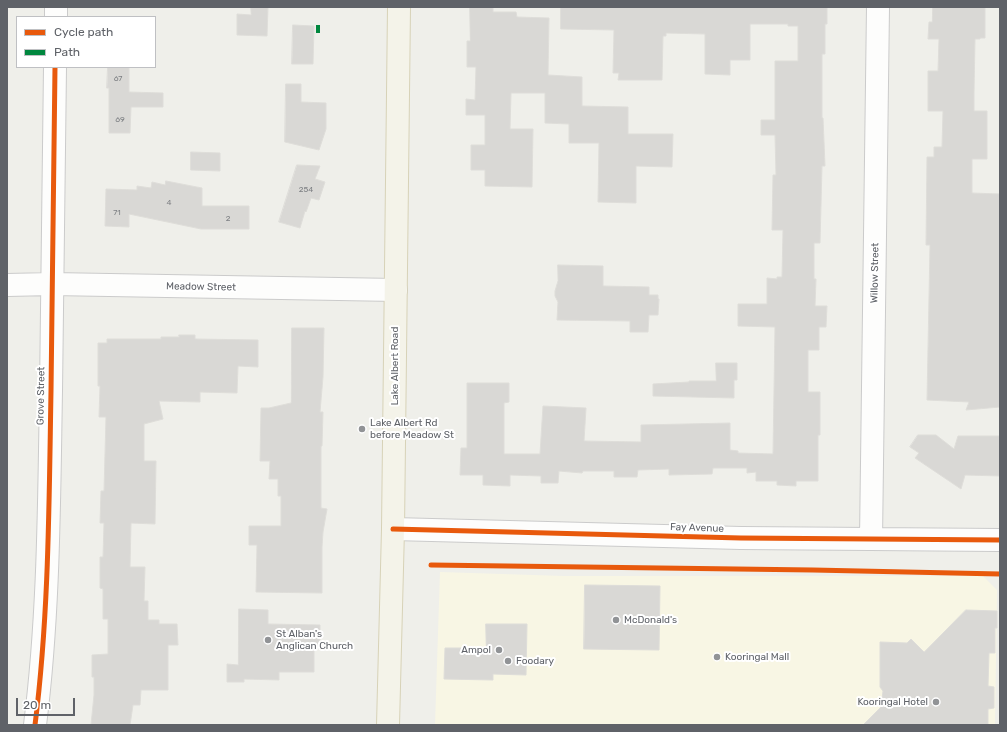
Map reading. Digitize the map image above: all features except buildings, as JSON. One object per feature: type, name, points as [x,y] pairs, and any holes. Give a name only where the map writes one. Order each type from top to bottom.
[{"type":"main road","name":"Lake Albert Road","points":[[388,725],[393,529],[399,7]]},
{"type":"street","name":"Willow Street","points":[[871,539],[878,7]]},
{"type":"street","name":"Grove Street","points":[[36,725],[47,592],[55,68]]},
{"type":"street","name":"Meadow Street","points":[[7,285],[52,284],[396,290]]},
{"type":"street","name":"Fay Avenue","points":[[393,529],[741,538],[1000,540]]},
{"type":"shaded area","name":"Kooringal Mall","points":[[440,572],[564,576],[983,576],[997,590],[995,725],[435,725]]},
{"type":"marked path","points":[[318,22],[318,33]]},
{"type":"cycle path","points":[[35,725],[40,683],[48,558],[55,68]]},
{"type":"cycle path","points":[[393,529],[741,538],[1000,540]]},
{"type":"cycle path","points":[[431,565],[1000,574]]},
{"type":"place","name":"Lake Albert Rd before Meadow St","points":[[362,429]]},
{"type":"place","name":"McDonald's","points":[[616,620]]},
{"type":"place","name":"St Alban's Anglican Church","points":[[268,640]]},
{"type":"place","name":"Ampol","points":[[499,650]]},
{"type":"place","name":"Kooringal Mall","points":[[717,657]]},
{"type":"place","name":"Foodary","points":[[508,661]]},
{"type":"place","name":"Kooringal Hotel","points":[[936,702]]}]
